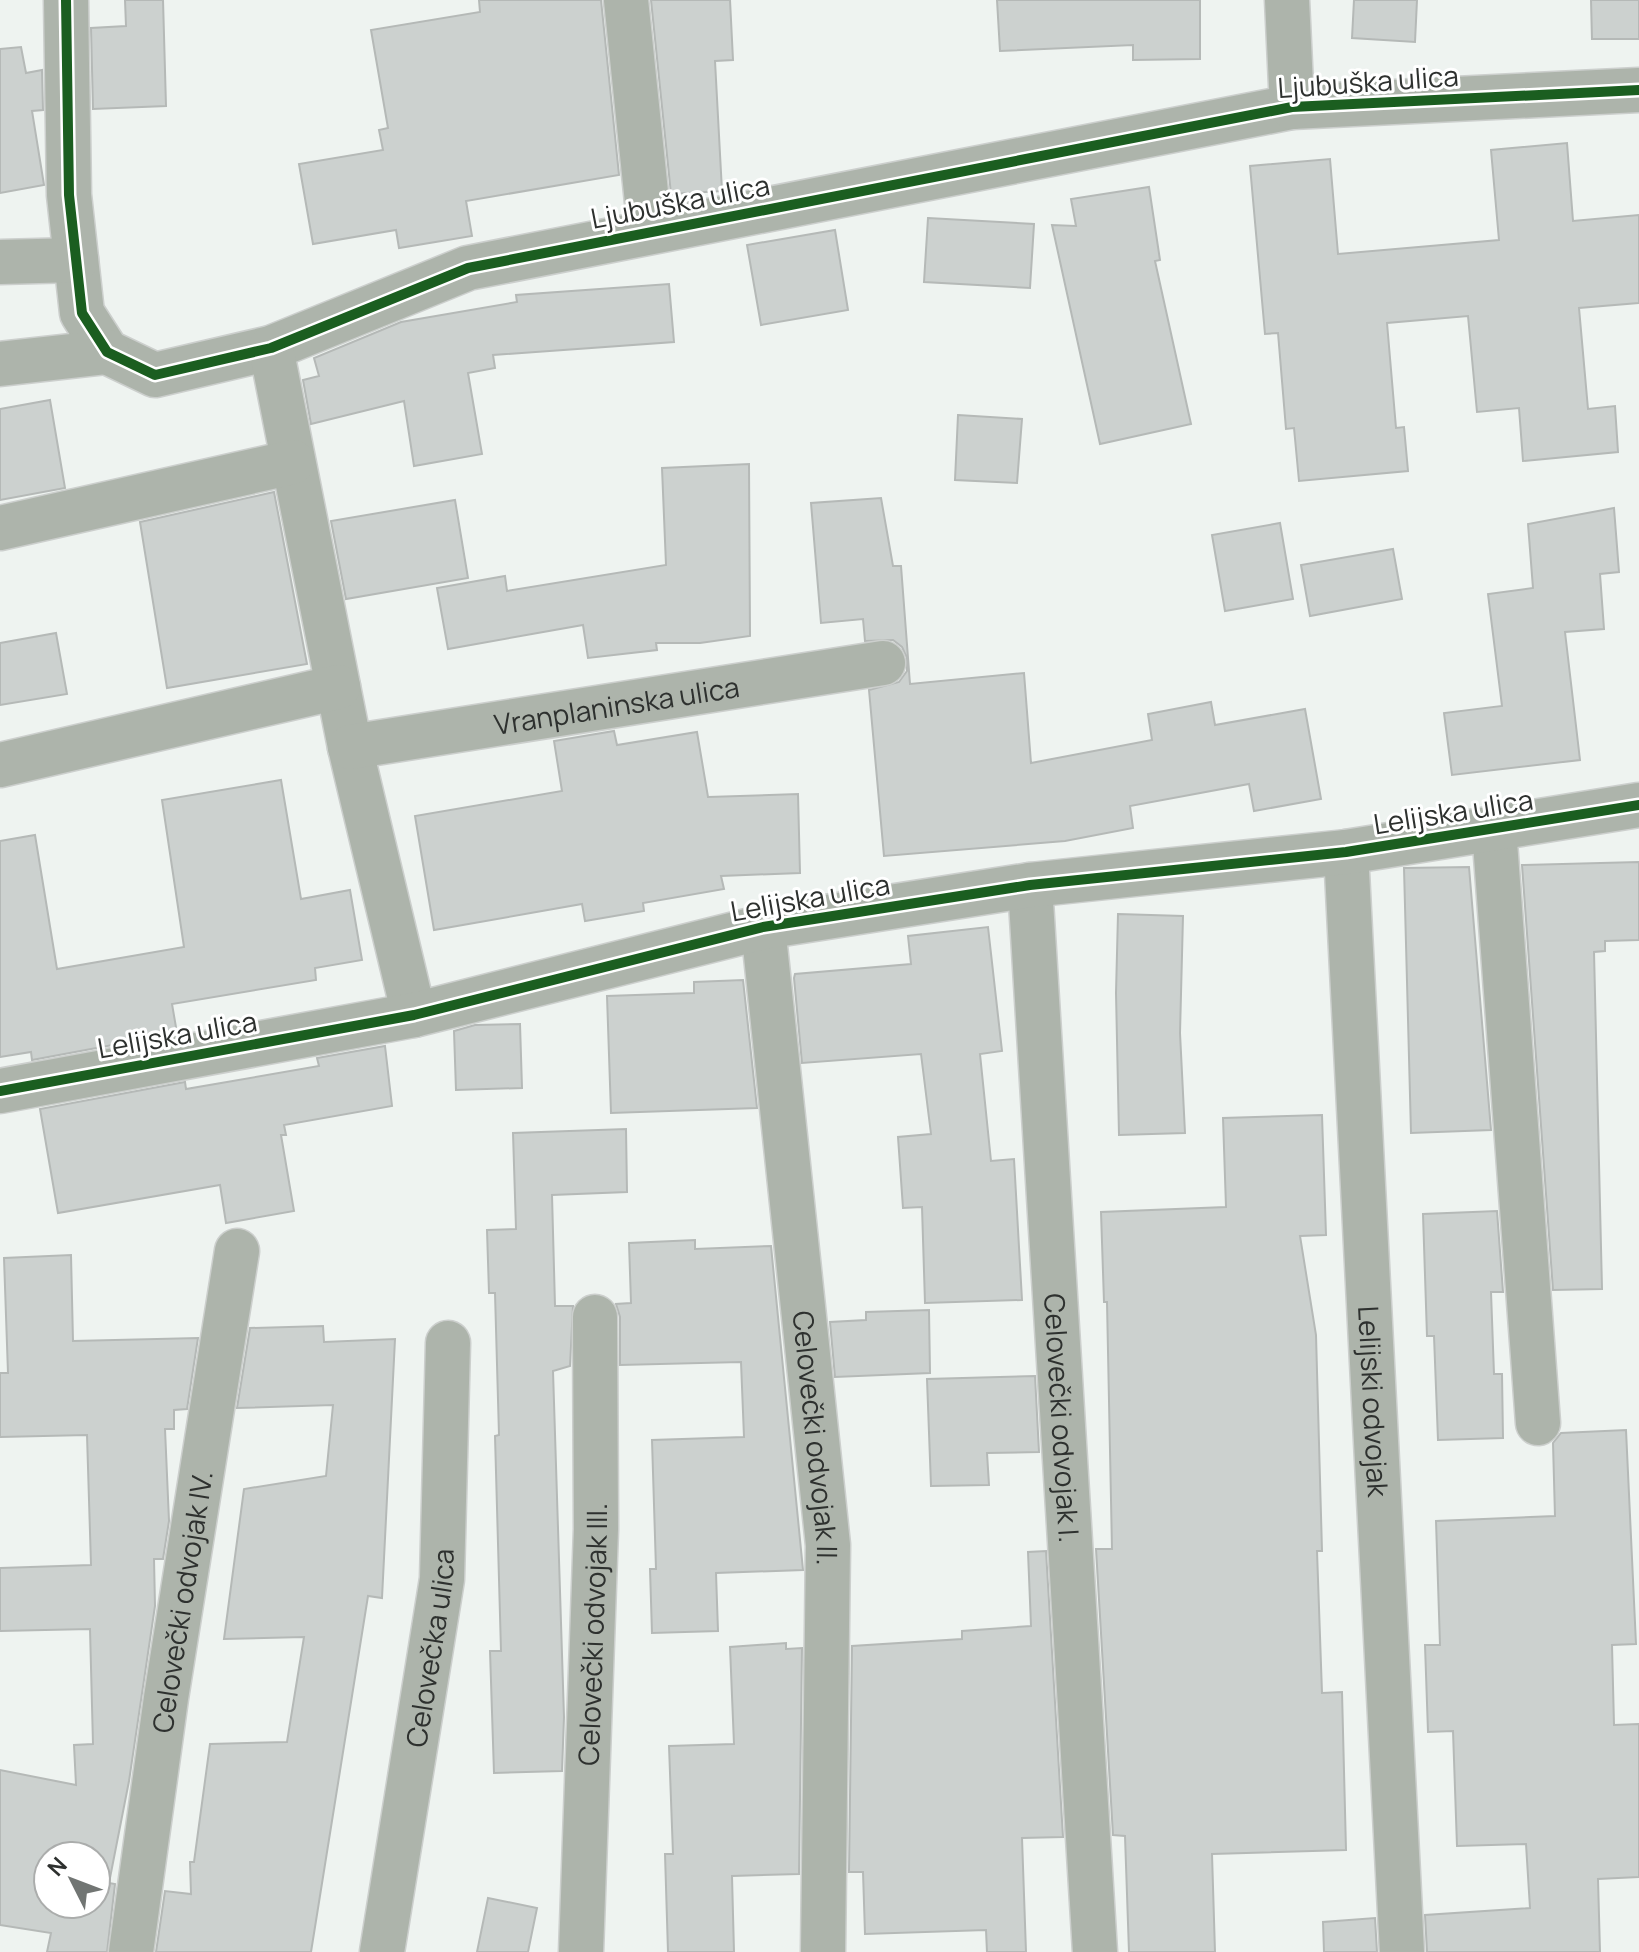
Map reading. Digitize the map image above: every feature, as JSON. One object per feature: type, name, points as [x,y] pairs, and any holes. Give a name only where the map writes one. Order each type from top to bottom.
[{"type":"street","points":[[0,364],[107,352],[82,313],[69,195],[66,0]]},
{"type":"street","name":"Ljubuška ulica","points":[[626,0],[650,231]]},
{"type":"street","name":"Ljubuška ulica","points":[[1287,0],[1292,107]]},
{"type":"street","name":"Ljubuška ulica","points":[[107,352],[155,375],[271,348],[468,268],[1292,107],[1639,90]]},
{"type":"street","points":[[0,262],[76,260]]},
{"type":"street","points":[[271,348],[350,747],[414,1015]]},
{"type":"street","points":[[0,528],[293,462]]},
{"type":"street","name":"Vranplaninska ulica","points":[[350,747],[883,663]]},
{"type":"street","points":[[0,765],[338,687]]},
{"type":"street","name":"Lelijska ulica","points":[[0,1091],[414,1015],[763,927],[1030,885],[1346,852],[1639,805]]},
{"type":"street","name":"Lelijska ulica","points":[[1494,829],[1538,1423]]},
{"type":"street","name":"Lelijski odvojak","points":[[1346,852],[1402,1952]]},
{"type":"street","name":"Celovečki odvojak I.","points":[[1030,885],[1095,1952]]},
{"type":"street","name":"Celovečki odvojak II.","points":[[763,927],[828,1545],[823,1952]]},
{"type":"street","name":"Celovečki odvojak IV.","points":[[131,1952],[166,1698],[237,1251]]},
{"type":"street","name":"Celovečki odvojak III.","points":[[581,1952],[596,1529],[595,1317]]},
{"type":"street","name":"Celovečka ulica","points":[[382,1952],[442,1579],[448,1343]]},
{"type":"building","points":[[125,0],[163,0],[166,106],[93,109],[91,28],[126,26]]},
{"type":"building","points":[[479,0],[601,0],[619,175],[466,201],[472,236],[399,248],[396,230],[313,244],[299,164],[383,150],[379,130],[388,128],[371,30],[480,12]]},
{"type":"building","points":[[651,0],[730,0],[733,60],[715,61],[722,191],[671,194]]},
{"type":"building","points":[[997,0],[1200,0],[1200,59],[1133,60],[1133,45],[1000,51]]},
{"type":"building","points":[[1354,0],[1417,0],[1415,42],[1352,38]]},
{"type":"building","points":[[1591,0],[1639,0],[1639,39],[1592,39]]},
{"type":"building","points":[[21,47],[26,73],[42,70],[43,110],[32,111],[44,185],[0,193],[0,49]]},
{"type":"building","points":[[1567,143],[1573,221],[1639,215],[1639,303],[1579,308],[1588,409],[1615,406],[1618,452],[1523,461],[1519,408],[1477,412],[1468,316],[1387,323],[1396,428],[1404,427],[1408,471],[1299,481],[1294,428],[1286,429],[1278,333],[1265,334],[1250,166],[1330,159],[1338,254],[1499,240],[1491,150]]},
{"type":"building","points":[[1149,187],[1160,260],[1155,261],[1191,424],[1100,444],[1052,225],[1076,226],[1071,199]]},
{"type":"building","points":[[928,218],[1034,224],[1030,288],[924,282]]},
{"type":"building","points":[[835,230],[848,310],[761,325],[747,245]]},
{"type":"building","points":[[669,284],[674,342],[493,355],[495,368],[468,373],[482,454],[414,466],[404,401],[311,424],[303,380],[319,376],[314,358],[401,322],[517,302],[516,295]]},
{"type":"building","points":[[50,400],[65,488],[0,500],[0,409]]},
{"type":"building","points":[[958,415],[1022,419],[1017,483],[955,480]]},
{"type":"building","points":[[749,464],[750,636],[700,643],[656,643],[657,650],[588,658],[583,625],[448,649],[437,588],[505,576],[507,591],[666,565],[662,468]]},
{"type":"building","points":[[274,492],[307,664],[167,688],[140,522]]},
{"type":"building","points":[[881,498],[893,566],[901,566],[910,684],[1024,673],[1031,763],[1152,740],[1148,714],[1211,702],[1215,725],[1305,709],[1321,799],[1254,811],[1249,784],[1130,806],[1133,828],[1065,841],[884,856],[869,690],[899,682],[907,671],[907,658],[902,647],[893,640],[865,641],[863,619],[821,623],[811,503]]},
{"type":"building","points":[[455,500],[468,578],[346,599],[331,521]]},
{"type":"building","points":[[1614,508],[1619,572],[1600,574],[1604,629],[1565,632],[1580,760],[1452,775],[1444,713],[1502,706],[1488,594],[1533,588],[1528,524]]},
{"type":"building","points":[[1280,523],[1293,599],[1225,611],[1212,535]]},
{"type":"building","points":[[1393,549],[1402,599],[1310,616],[1301,565]]},
{"type":"building","points":[[56,633],[67,694],[0,705],[0,643]]},
{"type":"building","points":[[614,731],[617,745],[697,732],[708,797],[798,794],[800,873],[721,876],[724,889],[643,903],[644,911],[585,921],[582,904],[434,930],[415,816],[562,791],[554,741]]},
{"type":"building","points":[[281,780],[301,899],[350,890],[362,960],[315,968],[316,980],[172,1004],[177,1033],[32,1060],[31,1052],[0,1057],[0,841],[35,835],[57,969],[184,947],[162,800]]},
{"type":"building","points":[[1639,862],[1639,940],[1605,941],[1605,951],[1594,952],[1602,1289],[1553,1290],[1522,865]]},
{"type":"building","points":[[1469,867],[1491,1130],[1411,1133],[1404,868]]},
{"type":"building","points":[[1118,914],[1183,916],[1180,1033],[1185,1133],[1119,1135]]},
{"type":"building","points":[[988,927],[1002,1051],[980,1054],[991,1161],[1014,1159],[1022,1300],[925,1303],[922,1207],[903,1208],[898,1137],[931,1134],[921,1054],[802,1063],[794,978],[795,974],[911,964],[908,936]]},
{"type":"building","points":[[743,980],[757,1108],[611,1113],[607,996],[694,993],[694,982]]},
{"type":"building","points":[[520,1024],[522,1088],[456,1090],[454,1031],[475,1025]]},
{"type":"building","points":[[385,1046],[392,1106],[284,1125],[286,1135],[281,1135],[294,1211],[226,1223],[220,1185],[58,1213],[40,1109],[185,1082],[186,1089],[319,1066],[317,1058]]},
{"type":"building","points":[[1322,1115],[1326,1235],[1300,1236],[1316,1335],[1322,1551],[1317,1551],[1322,1693],[1342,1692],[1346,1850],[1212,1854],[1215,1952],[1129,1952],[1125,1836],[1113,1835],[1096,1549],[1112,1549],[1107,1302],[1104,1302],[1101,1212],[1226,1207],[1223,1118]]},
{"type":"building","points":[[626,1129],[627,1192],[552,1195],[555,1306],[573,1306],[570,1366],[553,1371],[564,1717],[562,1771],[494,1773],[490,1651],[501,1651],[495,1436],[499,1435],[495,1293],[489,1293],[487,1230],[516,1229],[513,1133]]},
{"type":"building","points":[[1497,1211],[1503,1292],[1491,1292],[1494,1374],[1502,1374],[1503,1438],[1438,1440],[1434,1336],[1427,1336],[1423,1214]]},
{"type":"building","points":[[695,1240],[695,1249],[771,1246],[803,1570],[716,1573],[718,1631],[652,1633],[650,1569],[656,1569],[652,1440],[744,1437],[741,1362],[620,1365],[620,1317],[616,1304],[631,1303],[629,1243]]},
{"type":"building","points":[[71,1255],[73,1341],[198,1338],[187,1409],[174,1410],[174,1429],[165,1429],[169,1521],[163,1559],[154,1559],[155,1606],[129,1781],[112,1868],[112,1840],[32,1840],[32,1920],[111,1920],[107,1952],[47,1952],[51,1933],[0,1925],[0,1770],[76,1785],[74,1745],[93,1744],[90,1629],[0,1631],[0,1568],[91,1565],[87,1435],[0,1437],[0,1373],[8,1373],[4,1258]]},
{"type":"building","points":[[929,1310],[930,1373],[835,1377],[830,1322],[866,1320],[866,1312]]},
{"type":"building","points":[[323,1326],[324,1342],[395,1339],[382,1598],[368,1596],[311,1952],[156,1952],[165,1891],[191,1894],[190,1862],[194,1862],[210,1744],[287,1742],[304,1637],[224,1639],[244,1489],[326,1476],[333,1405],[237,1408],[250,1328]]},
{"type":"building","points":[[1035,1376],[1039,1452],[987,1453],[989,1485],[931,1486],[927,1379]]},
{"type":"building","points":[[1626,1430],[1636,1644],[1612,1645],[1614,1725],[1639,1724],[1639,1877],[1598,1879],[1600,1952],[1427,1952],[1425,1915],[1530,1908],[1526,1844],[1457,1846],[1453,1731],[1428,1732],[1425,1645],[1440,1645],[1436,1521],[1555,1516],[1553,1443],[1561,1433]]},
{"type":"building","points":[[1046,1551],[1063,1837],[1022,1838],[1026,1952],[987,1952],[986,1930],[865,1934],[863,1872],[849,1872],[852,1646],[962,1639],[962,1631],[1031,1626],[1028,1552]]},
{"type":"building","points":[[786,1643],[786,1649],[802,1648],[799,1874],[732,1876],[734,1952],[668,1952],[665,1854],[673,1854],[669,1746],[734,1744],[730,1647]]},
{"type":"building","points":[[488,1898],[537,1908],[528,1952],[477,1952]]},
{"type":"building","points":[[1375,1918],[1377,1952],[1324,1952],[1323,1922]]},
{"type":"cycle path","points":[[66,0],[69,195],[82,313],[107,352],[155,375],[271,348],[468,268],[1292,107],[1639,90]]},
{"type":"cycle path","points":[[0,1091],[414,1015],[763,927],[1030,885],[1346,852],[1639,805]]}]
